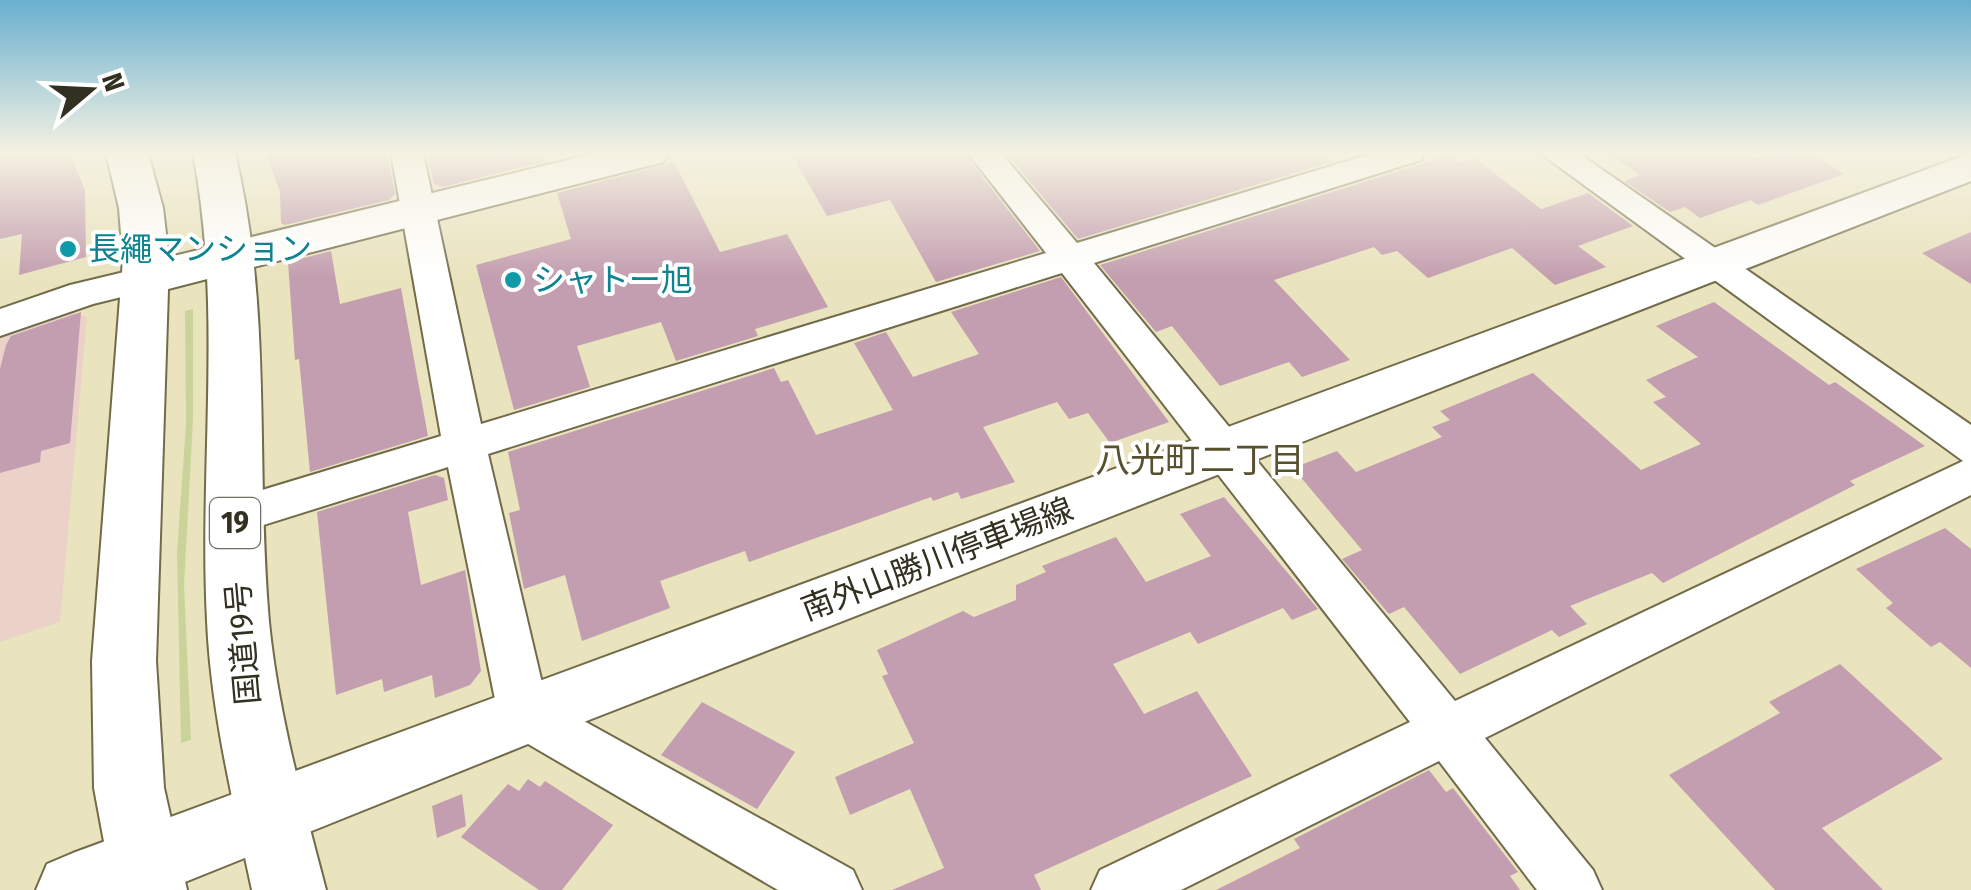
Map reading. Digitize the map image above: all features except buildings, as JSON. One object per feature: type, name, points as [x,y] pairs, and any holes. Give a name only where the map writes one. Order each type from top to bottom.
[{"type":"main road","points":[[136,195],[142,220],[145,279],[124,661],[129,788],[147,876]]},
{"type":"main road","name":"国道19号","points":[[224,195],[234,258],[238,622],[253,743],[289,890]]},
{"type":"main road","points":[[145,279],[481,195]]},
{"type":"main road","name":"南外山勝川停車場線","points":[[73,890],[147,876],[270,812],[1895,195]]},
{"type":"street","points":[[415,195],[464,443],[524,714],[833,890]]},
{"type":"street","points":[[1018,195],[1227,450],[1573,890]]},
{"type":"street","points":[[235,516],[1274,195]]},
{"type":"street","points":[[1616,195],[1971,447]]},
{"type":"street","points":[[0,323],[83,294],[145,279]]},
{"type":"street","points":[[1120,890],[1971,476]]},
{"type":"shaded area","points":[[68,312],[87,317],[60,622],[0,642],[0,335]]},
{"type":"green space","points":[[193,309],[193,420],[184,585],[191,740],[181,743],[177,552],[186,424],[185,311]]},
{"type":"place","name":"長繩マンション","points":[[68,249]]},
{"type":"place","name":"シャトー旭","points":[[513,280]]},
{"type":"district","name":"八光町二丁目","points":[[1200,460]]}]
